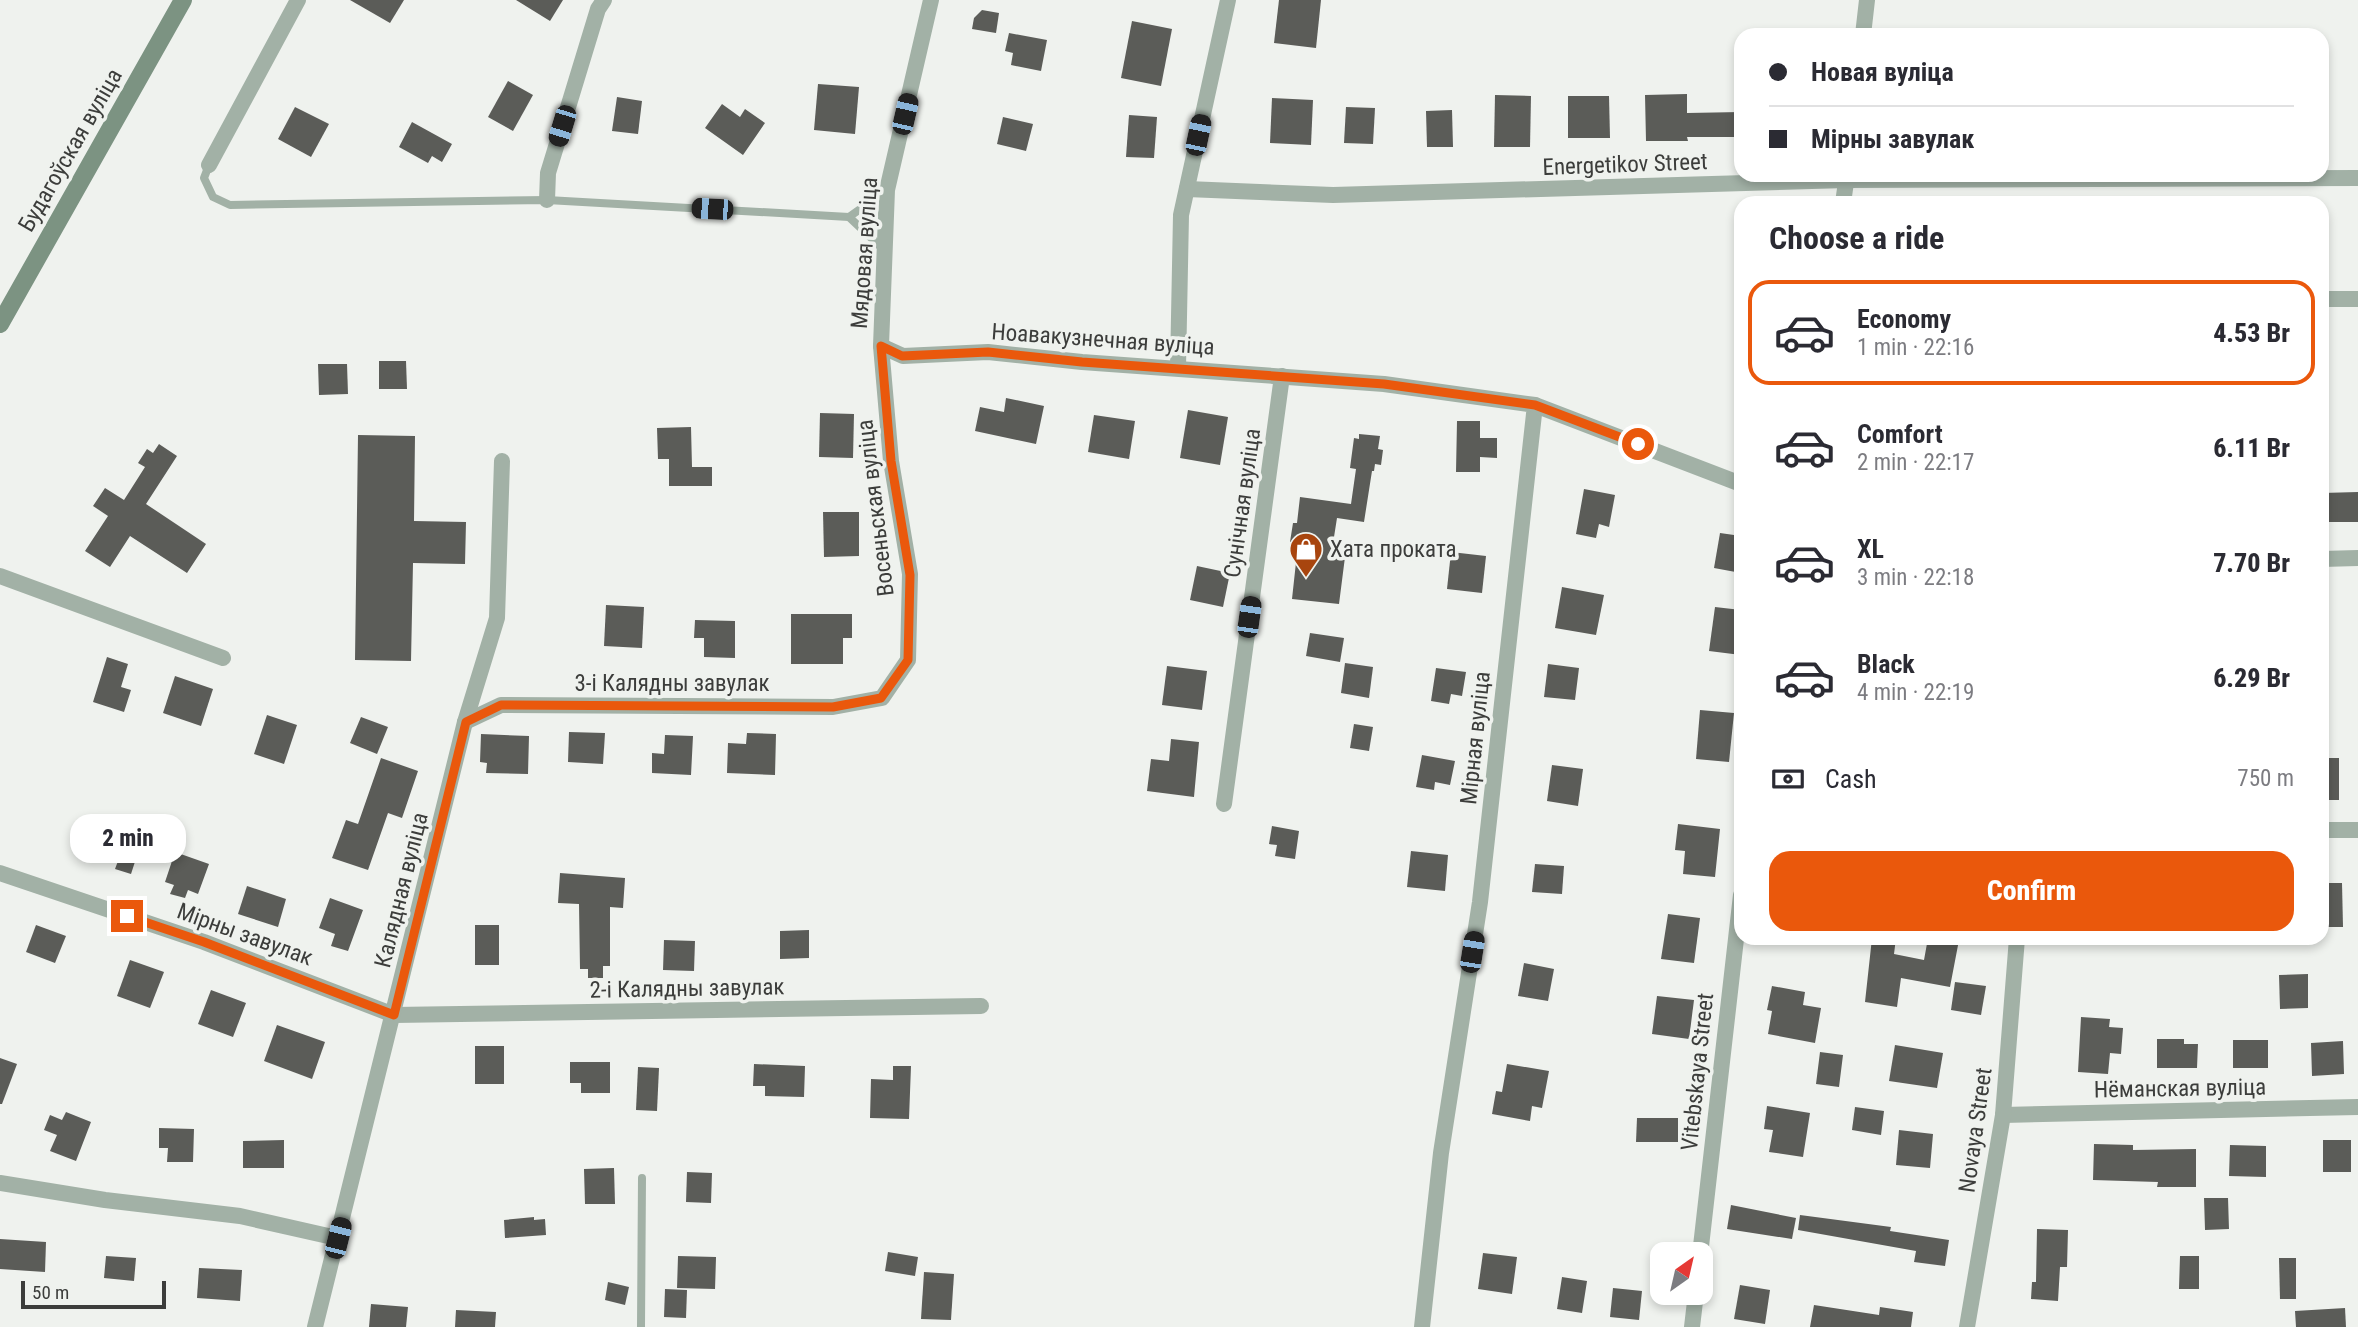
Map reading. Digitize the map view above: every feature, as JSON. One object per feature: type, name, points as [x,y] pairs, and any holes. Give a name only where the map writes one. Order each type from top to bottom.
[{"type":"street","name":"Будагоўская вуліца","points":[[0,324],[183,0]]},
{"type":"street","points":[[209,164],[298,0]]},
{"type":"street","points":[[547,200],[548,173],[598,9],[604,0]]},
{"type":"street","name":"Мядовая вуліца","points":[[881,346],[887,190],[930,0]]},
{"type":"street","points":[[1178,368],[1181,215],[1228,0]]},
{"type":"street","points":[[1864,28],[1867,0]]},
{"type":"street","name":"Energetikov Street","points":[[2329,178],[2358,178]]},
{"type":"street","name":"Energetikov Street","points":[[1187,190],[1333,195],[1734,182]]},
{"type":"street","points":[[2329,299],[2358,299]]},
{"type":"street","name":"Ноавакузнечная вуліца","points":[[881,346],[902,356],[988,352],[1082,362],[1282,376]]},
{"type":"street","name":"Восеньская вуліца","points":[[881,346],[891,461],[910,575],[908,660],[881,698]]},
{"type":"street","points":[[1282,376],[1384,384],[1535,405],[1734,481]]},
{"type":"street","name":"Сунічная вуліца","points":[[1224,804],[1282,376]]},
{"type":"street","name":"Мірная вуліца","points":[[1422,1327],[1441,1153],[1480,902],[1535,405]]},
{"type":"street","name":"Калядная вуліца","points":[[315,1327],[466,722],[497,618],[502,461]]},
{"type":"street","points":[[2329,558],[2358,558]]},
{"type":"street","points":[[0,576],[223,658]]},
{"type":"street","name":"3-і Калядны завулак","points":[[466,722],[501,705],[833,707],[881,698]]},
{"type":"street","points":[[2329,830],[2358,830]]},
{"type":"street","name":"Мірны завулак","points":[[0,873],[204,942],[394,1015]]},
{"type":"street","name":"Vitebskaya Street","points":[[1701,1242],[1735,945]]},
{"type":"street","name":"Novaya Street","points":[[1967,1327],[2003,1115],[2016,945]]},
{"type":"street","name":"2-і Калядны завулак","points":[[394,1015],[981,1006]]},
{"type":"street","name":"Нёманская вуліца","points":[[2003,1115],[2358,1107]]},
{"type":"street","points":[[0,1183],[240,1216],[338,1238]]},
{"type":"street","points":[[1692,1327],[1694,1306]]},
{"type":"lane","points":[[209,164],[204,178],[213,197],[230,205],[547,200],[849,217],[887,190]]},
{"type":"lane","points":[[849,217],[885,251]]},
{"type":"lane","points":[[641,1327],[642,1178]]},
{"type":"building","points":[[350,0],[404,0],[390,23]]},
{"type":"building","points":[[516,0],[563,0],[550,21]]},
{"type":"building","points":[[1279,0],[1321,0],[1316,48],[1274,43]]},
{"type":"building","points":[[982,10],[999,13],[996,33],[972,29],[974,18]]},
{"type":"building","points":[[1132,21],[1172,29],[1161,86],[1121,78]]},
{"type":"building","points":[[1009,33],[1047,40],[1041,71],[1011,65],[1013,53],[1005,51]]},
{"type":"building","points":[[508,81],[533,95],[513,131],[488,117]]},
{"type":"building","points":[[818,84],[859,87],[855,134],[814,130]]},
{"type":"building","points":[[1687,94],[1687,113],[1734,112],[1734,137],[1687,137],[1688,141],[1646,141],[1645,95]]},
{"type":"building","points":[[1495,95],[1531,96],[1530,147],[1494,147]]},
{"type":"building","points":[[1568,96],[1609,96],[1610,138],[1568,138]]},
{"type":"building","points":[[617,97],[642,101],[638,134],[612,131]]},
{"type":"building","points":[[1272,98],[1313,100],[1311,145],[1270,143]]},
{"type":"building","points":[[722,104],[740,117],[745,109],[765,123],[743,155],[705,128]]},
{"type":"building","points":[[295,107],[329,124],[311,157],[278,139]]},
{"type":"building","points":[[1346,107],[1375,108],[1373,144],[1344,143]]},
{"type":"building","points":[[1452,110],[1453,147],[1427,147],[1426,111]]},
{"type":"building","points":[[1129,115],[1157,117],[1154,158],[1126,157]]},
{"type":"building","points":[[1003,117],[1033,124],[1026,151],[997,144]]},
{"type":"building","points":[[412,122],[452,144],[442,162],[432,156],[428,163],[399,147]]},
{"type":"building","points":[[379,361],[406,361],[407,389],[379,389]]},
{"type":"building","points":[[318,364],[347,364],[348,394],[319,395]]},
{"type":"building","points":[[1006,398],[1044,406],[1036,444],[975,431],[980,407],[1004,412]]},
{"type":"building","points":[[1188,410],[1228,417],[1220,465],[1180,458]]},
{"type":"building","points":[[820,413],[854,414],[853,458],[819,457]]},
{"type":"building","points":[[1094,415],[1135,421],[1129,459],[1088,452]]},
{"type":"building","points":[[1457,421],[1480,421],[1480,438],[1497,438],[1497,458],[1480,457],[1480,472],[1456,472]]},
{"type":"building","points":[[691,427],[692,467],[712,467],[712,486],[669,486],[669,459],[658,459],[657,428]]},
{"type":"building","points":[[1359,434],[1380,436],[1378,449],[1383,450],[1381,465],[1375,464],[1372,471],[1364,522],[1337,518],[1331,556],[1345,557],[1339,604],[1292,599],[1298,544],[1290,542],[1293,523],[1297,523],[1300,497],[1351,504],[1356,469],[1350,468],[1354,438],[1359,439]]},
{"type":"building","points":[[358,435],[415,436],[414,521],[466,522],[465,564],[413,563],[411,661],[355,660]]},
{"type":"building","points":[[159,444],[177,456],[146,504],[206,544],[187,573],[130,536],[110,567],[85,551],[108,516],[93,506],[105,488],[124,500],[145,467],[138,463],[147,449],[153,453]]},
{"type":"building","points":[[1584,489],[1615,495],[1609,527],[1599,524],[1596,538],[1576,534]]},
{"type":"building","points":[[2358,492],[2358,522],[2329,522],[2329,493]]},
{"type":"building","points":[[823,512],[859,512],[859,556],[824,557]]},
{"type":"building","points":[[1720,533],[1734,535],[1734,572],[1714,568]]},
{"type":"building","points":[[1451,552],[1486,556],[1482,593],[1447,589]]},
{"type":"building","points":[[1197,566],[1230,573],[1223,607],[1190,600]]},
{"type":"building","points":[[1562,587],[1604,595],[1596,635],[1555,628]]},
{"type":"building","points":[[606,605],[644,607],[642,648],[604,646]]},
{"type":"building","points":[[1715,607],[1734,609],[1734,654],[1709,651]]},
{"type":"building","points":[[791,614],[852,614],[852,638],[843,638],[843,664],[791,664]]},
{"type":"building","points":[[695,620],[735,621],[735,658],[704,657],[704,638],[694,638]]},
{"type":"building","points":[[1310,633],[1344,638],[1340,662],[1306,656]]},
{"type":"building","points":[[107,657],[128,664],[121,687],[131,690],[124,712],[93,702]]},
{"type":"building","points":[[1345,663],[1373,667],[1369,698],[1341,693]]},
{"type":"building","points":[[1548,664],[1579,668],[1575,700],[1544,697]]},
{"type":"building","points":[[1167,666],[1207,671],[1202,710],[1162,705]]},
{"type":"building","points":[[1436,668],[1466,672],[1462,696],[1451,694],[1449,704],[1431,701]]},
{"type":"building","points":[[175,676],[213,689],[201,726],[163,713]]},
{"type":"building","points":[[1700,710],[1734,713],[1729,762],[1696,759]]},
{"type":"building","points":[[267,715],[297,725],[284,764],[254,754]]},
{"type":"building","points":[[361,717],[388,727],[377,754],[350,743]]},
{"type":"building","points":[[1354,724],[1373,727],[1369,751],[1350,748]]},
{"type":"building","points":[[569,732],[605,733],[603,764],[568,762]]},
{"type":"building","points":[[747,733],[776,734],[775,775],[727,773],[728,743],[746,744]]},
{"type":"building","points":[[481,734],[529,736],[528,774],[486,773],[487,763],[480,762]]},
{"type":"building","points":[[665,735],[693,736],[691,775],[652,773],[652,753],[664,754]]},
{"type":"building","points":[[1171,739],[1199,742],[1194,797],[1147,791],[1151,759],[1169,761]]},
{"type":"building","points":[[1422,755],[1455,761],[1450,785],[1435,782],[1434,790],[1416,787]]},
{"type":"building","points":[[381,758],[418,771],[402,818],[388,813],[368,870],[332,858],[346,820],[358,824]]},
{"type":"building","points":[[2329,758],[2339,758],[2339,800],[2329,800]]},
{"type":"building","points":[[1552,765],[1583,769],[1578,806],[1547,801]]},
{"type":"building","points":[[103,820],[144,834],[131,874],[115,869],[118,861],[91,852]]},
{"type":"building","points":[[1678,824],[1720,829],[1715,877],[1683,874],[1685,851],[1675,850]]},
{"type":"building","points":[[1272,826],[1299,831],[1295,859],[1275,856],[1277,845],[1269,844]]},
{"type":"building","points":[[1411,851],[1448,855],[1445,891],[1407,887]]},
{"type":"building","points":[[175,852],[209,864],[198,894],[188,890],[185,898],[170,894],[174,885],[165,882]]},
{"type":"building","points":[[1535,864],[1564,866],[1562,894],[1532,892]]},
{"type":"building","points":[[560,873],[625,878],[623,908],[610,907],[610,966],[603,966],[603,978],[588,978],[588,969],[580,969],[579,904],[558,903]]},
{"type":"building","points":[[2329,883],[2342,883],[2343,927],[2329,927]]},
{"type":"building","points":[[247,886],[286,899],[278,927],[238,914]]},
{"type":"building","points":[[330,898],[363,910],[348,951],[331,946],[335,934],[319,928]]},
{"type":"building","points":[[1668,914],[1700,918],[1694,963],[1661,959]]},
{"type":"building","points":[[36,925],[66,936],[55,963],[26,952]]},
{"type":"building","points":[[475,925],[499,925],[499,965],[475,965]]},
{"type":"building","points":[[809,930],[809,958],[780,959],[780,931]]},
{"type":"building","points":[[664,940],[695,941],[694,971],[663,970]]},
{"type":"building","points":[[1871,945],[1895,945],[1894,954],[1924,960],[1927,945],[1958,945],[1950,987],[1901,978],[1897,1007],[1865,1002]]},
{"type":"building","points":[[130,960],[164,972],[150,1008],[117,996]]},
{"type":"building","points":[[1524,963],[1554,969],[1548,1001],[1518,996]]},
{"type":"building","points":[[2308,974],[2308,1008],[2280,1009],[2279,975]]},
{"type":"building","points":[[1955,982],[1986,986],[1981,1015],[1951,1010]]},
{"type":"building","points":[[1772,986],[1805,992],[1803,1005],[1821,1008],[1815,1043],[1768,1034],[1772,1011],[1767,1010]]},
{"type":"building","points":[[211,990],[246,1003],[233,1037],[198,1024]]},
{"type":"building","points":[[1657,996],[1694,1000],[1689,1039],[1652,1034]]},
{"type":"building","points":[[2081,1017],[2110,1019],[2109,1027],[2123,1028],[2121,1054],[2110,1053],[2108,1074],[2078,1072]]},
{"type":"building","points":[[277,1025],[325,1042],[312,1079],[264,1061]]},
{"type":"building","points":[[2157,1039],[2184,1039],[2184,1044],[2198,1044],[2197,1068],[2157,1068]]},
{"type":"building","points":[[2233,1040],[2268,1040],[2268,1068],[2233,1068]]},
{"type":"building","points":[[2343,1041],[2344,1074],[2312,1076],[2311,1043]]},
{"type":"building","points":[[1895,1045],[1943,1053],[1937,1088],[1889,1081]]},
{"type":"building","points":[[475,1046],[504,1046],[504,1084],[475,1084]]},
{"type":"building","points":[[1820,1052],[1843,1055],[1839,1087],[1816,1084]]},
{"type":"building","points":[[0,1058],[17,1064],[2,1104],[0,1104]]},
{"type":"building","points":[[570,1062],[610,1062],[610,1093],[581,1093],[581,1083],[570,1083]]},
{"type":"building","points":[[754,1064],[805,1066],[804,1097],[765,1096],[765,1086],[753,1086]]},
{"type":"building","points":[[1507,1064],[1549,1071],[1542,1108],[1532,1106],[1530,1121],[1492,1114],[1496,1091],[1502,1092]]},
{"type":"building","points":[[893,1066],[911,1066],[909,1119],[870,1118],[871,1079],[893,1080]]},
{"type":"building","points":[[638,1067],[659,1068],[657,1111],[636,1110]]},
{"type":"building","points":[[1767,1106],[1810,1113],[1803,1157],[1769,1152],[1773,1130],[1764,1129]]},
{"type":"building","points":[[1855,1107],[1884,1111],[1881,1135],[1852,1130]]},
{"type":"building","points":[[66,1112],[91,1122],[76,1161],[50,1151],[57,1135],[44,1130],[50,1115],[62,1120]]},
{"type":"building","points":[[1637,1118],[1678,1118],[1678,1142],[1636,1142]]},
{"type":"building","points":[[159,1128],[194,1129],[193,1162],[167,1162],[168,1148],[159,1148]]},
{"type":"building","points":[[1899,1130],[1933,1134],[1930,1168],[1896,1165]]},
{"type":"building","points":[[284,1140],[284,1168],[243,1168],[243,1141]]},
{"type":"building","points":[[2323,1140],[2351,1140],[2351,1172],[2323,1172]]},
{"type":"building","points":[[2094,1144],[2133,1145],[2133,1150],[2196,1149],[2196,1187],[2157,1187],[2158,1182],[2093,1180]]},
{"type":"building","points":[[2230,1145],[2266,1146],[2266,1177],[2229,1176]]},
{"type":"building","points":[[614,1168],[615,1204],[585,1204],[584,1169]]},
{"type":"building","points":[[687,1172],[712,1173],[711,1203],[686,1202]]},
{"type":"building","points":[[2204,1198],[2228,1198],[2229,1229],[2205,1230]]},
{"type":"building","points":[[1731,1205],[1796,1218],[1792,1239],[1727,1229]]},
{"type":"building","points":[[1800,1215],[1891,1227],[1890,1231],[1949,1240],[1945,1266],[1914,1262],[1916,1251],[1798,1230]]},
{"type":"building","points":[[534,1217],[534,1220],[545,1219],[546,1235],[505,1238],[504,1220]]},
{"type":"building","points":[[2037,1229],[2068,1230],[2067,1267],[2060,1267],[2058,1301],[2031,1299],[2032,1282],[2036,1282]]},
{"type":"building","points":[[0,1239],[46,1242],[45,1272],[0,1269]]},
{"type":"building","points":[[888,1252],[918,1257],[915,1276],[885,1271]]},
{"type":"building","points":[[1483,1253],[1517,1257],[1512,1294],[1478,1289]]},
{"type":"building","points":[[106,1256],[136,1258],[134,1281],[104,1278]]},
{"type":"building","points":[[678,1256],[716,1257],[715,1289],[677,1288]]},
{"type":"building","points":[[2180,1256],[2199,1256],[2199,1289],[2179,1289]]},
{"type":"building","points":[[2279,1258],[2296,1258],[2296,1299],[2280,1299]]},
{"type":"building","points":[[199,1268],[242,1270],[240,1301],[197,1298]]},
{"type":"building","points":[[924,1272],[954,1274],[951,1320],[921,1319]]},
{"type":"building","points":[[1562,1277],[1587,1281],[1582,1313],[1557,1309]]},
{"type":"building","points":[[608,1282],[629,1287],[625,1305],[605,1300]]},
{"type":"building","points":[[1740,1285],[1770,1290],[1765,1324],[1734,1319]]},
{"type":"building","points":[[1613,1288],[1642,1291],[1639,1320],[1610,1317]]},
{"type":"building","points":[[665,1289],[687,1290],[686,1318],[664,1317]]},
{"type":"building","points":[[371,1304],[408,1307],[406,1327],[369,1327]]},
{"type":"building","points":[[1814,1305],[1879,1315],[1880,1307],[1913,1312],[1911,1327],[1810,1327]]},
{"type":"building","points":[[2345,1308],[2346,1327],[2296,1327],[2295,1311]]},
{"type":"building","points":[[456,1310],[496,1312],[495,1327],[455,1327]]},
{"type":"place","name":"Хата проката","points":[[1306,579]]},
{"type":"route","points":[[127,916],[204,942],[394,1015],[466,722],[501,705],[833,707],[881,698],[908,660],[910,575],[891,461],[881,346],[902,356],[988,352],[1082,362],[1384,384],[1535,405],[1638,444]]}]
